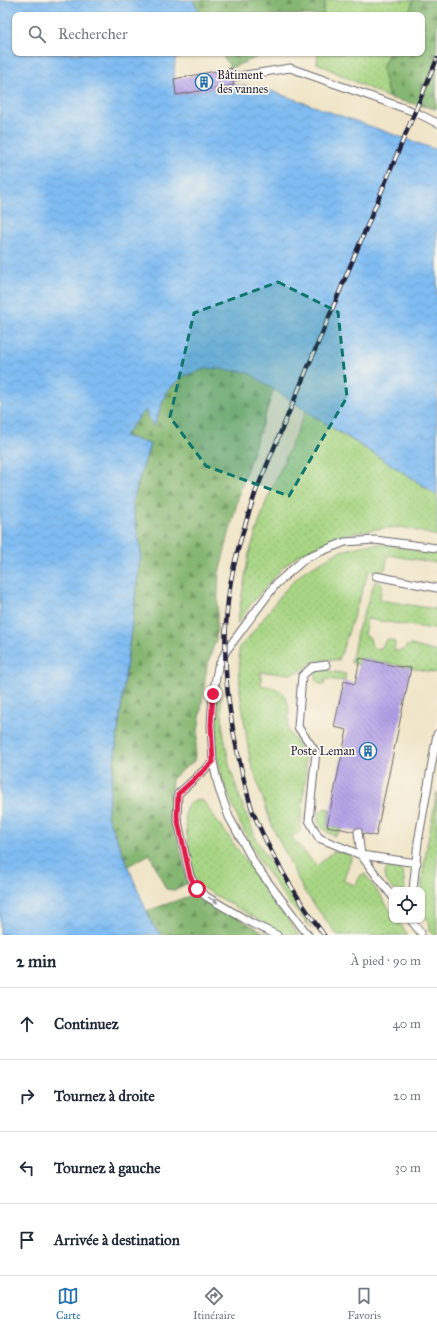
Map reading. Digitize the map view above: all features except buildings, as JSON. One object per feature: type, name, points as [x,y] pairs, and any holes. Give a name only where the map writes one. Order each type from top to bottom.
[{"type":"lane","points":[[233,77],[290,68],[415,112],[437,123]]},
{"type":"lane","points":[[308,935],[256,866],[229,817],[219,789],[213,762],[211,725],[213,694],[218,667],[226,651],[276,584],[307,557],[344,542],[375,540],[437,548]]},
{"type":"lane","points":[[376,576],[437,588]]},
{"type":"lane","points":[[326,665],[312,667],[302,676],[298,727],[316,752],[309,820],[319,838],[361,855],[417,863]]},
{"type":"lane","points":[[414,887],[418,842],[437,734]]},
{"type":"lane","points":[[213,762],[178,794],[177,817],[190,876],[197,889],[207,897],[253,924],[277,935]]},
{"type":"lane","points":[[358,832],[361,855],[389,892]]},
{"type":"lane","points":[[413,923],[422,934]]},
{"type":"lane","points":[[419,923],[422,934]]},
{"type":"highlighted area","points":[[278,282],[338,312],[347,397],[289,496],[206,466],[170,417],[194,313]]},
{"type":"green space","points":[[193,0],[325,0],[323,12],[199,12]]},
{"type":"green space","points":[[325,0],[414,0],[408,12],[323,12]]},
{"type":"green space","points":[[414,0],[437,0],[436,109],[389,98],[382,68],[388,56],[425,56],[425,12],[408,12]]},
{"type":"green space","points":[[223,56],[260,56],[231,68]]},
{"type":"green space","points":[[318,56],[388,56],[382,68],[389,98],[317,63]]},
{"type":"green space","points":[[208,368],[248,372],[274,389],[240,491],[219,573],[216,639],[207,666],[194,761],[172,778],[170,809],[188,883],[174,890],[166,889],[150,854],[128,866],[107,816],[141,552],[132,503],[150,444],[124,436],[145,409],[154,427],[166,392],[183,376]]},
{"type":"green space","points":[[306,411],[437,495],[437,536],[402,527],[375,529],[342,535],[298,555],[282,568],[251,604],[237,624],[249,554],[266,502]]},
{"type":"green space","points":[[381,544],[437,554],[437,563],[388,555],[385,570],[369,570],[339,660],[315,661],[299,672],[290,674],[261,672],[261,685],[275,688],[285,695],[289,708],[288,730],[304,755],[306,772],[300,831],[291,837],[317,866],[334,851],[349,854],[351,859],[343,881],[355,885],[361,875],[365,874],[389,909],[389,923],[399,923],[408,935],[337,935],[304,891],[272,826],[250,760],[240,692],[239,647],[248,639],[284,591],[303,572],[338,552],[365,545]]},
{"type":"green space","points":[[375,581],[382,584],[380,600],[435,609],[437,597],[437,627],[433,629],[367,619],[364,634],[370,638],[372,647],[376,649],[381,648],[386,640],[391,640],[395,642],[394,651],[405,650],[406,646],[411,645],[437,652],[437,673],[360,658],[359,665],[351,663],[357,633]]},
{"type":"green space","points":[[319,669],[346,674],[344,681],[325,679],[324,685],[318,683],[315,676]]},
{"type":"green space","points":[[219,677],[223,730],[229,764],[240,799],[257,841],[312,929],[288,902],[260,862],[239,821],[223,781],[212,728]]},
{"type":"green space","points":[[437,792],[437,935],[433,935],[428,924],[425,913],[425,887],[422,887],[427,847]]},
{"type":"green space","points":[[196,799],[203,801],[299,935],[285,935],[201,887],[191,874],[185,816],[186,807]]},
{"type":"green space","points":[[326,808],[330,810],[327,826],[342,829],[336,836],[328,833],[319,824],[319,812]]},
{"type":"green space","points":[[388,867],[396,868],[403,872],[405,887],[391,887],[386,880],[385,873]]},
{"type":"green space","points":[[195,894],[269,935],[162,935],[153,926],[147,911]]},
{"type":"water","points":[[0,0],[193,0],[199,12],[12,12],[12,56],[186,56],[175,59],[174,79],[176,95],[234,85],[260,87],[437,150],[437,495],[248,372],[208,368],[183,376],[166,392],[154,427],[145,410],[124,436],[150,444],[132,503],[141,552],[107,816],[153,926],[162,935],[0,935]]},
{"type":"railway","points":[[324,935],[294,891],[276,860],[253,812],[247,793],[235,741],[227,686],[225,648],[231,580],[246,520],[256,491],[437,59]]},
{"type":"place","name":"Bâtiment des vannes","points":[[204,82]]},
{"type":"place","name":"Poste Leman","points":[[368,751]]},
{"type":"route","points":[[197,889],[190,876],[177,817],[177,806],[178,794],[213,762],[211,725],[213,694]]}]
